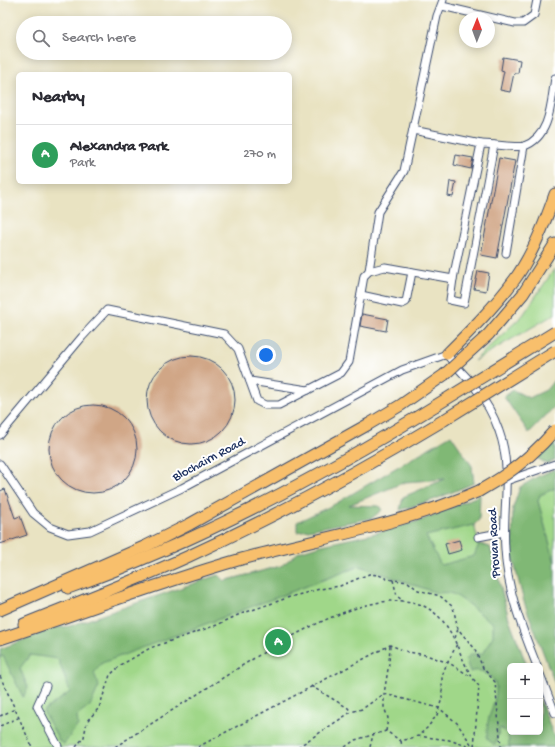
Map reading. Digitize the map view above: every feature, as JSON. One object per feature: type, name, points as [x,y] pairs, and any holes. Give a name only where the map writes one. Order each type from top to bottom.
[{"type":"highway","points":[[447,354],[483,317],[515,279],[543,228],[555,194]]},
{"type":"highway","points":[[0,611],[146,546],[190,524],[401,405],[444,375],[488,335],[523,294],[555,244]]},
{"type":"highway","points":[[0,611],[115,571],[194,536],[335,465],[436,406],[555,332]]},
{"type":"highway","points":[[0,633],[124,584],[228,538],[342,480],[444,420],[555,351]]},
{"type":"highway","points":[[0,639],[221,565],[278,549],[407,518],[438,509],[479,491],[501,478],[523,462],[555,430]]},
{"type":"street","points":[[369,271],[378,212],[402,176],[437,16],[442,3],[515,23],[523,23],[534,15],[537,0]]},
{"type":"street","points":[[413,130],[481,144],[524,146],[540,135],[547,120],[555,78]]},
{"type":"street","points":[[481,144],[450,300],[464,303],[494,144]]},
{"type":"street","points":[[506,253],[524,146]]},
{"type":"street","points":[[0,435],[82,337],[107,310],[224,334],[238,348],[257,401],[265,405],[279,405],[341,373],[349,362],[364,276],[369,271],[385,267],[453,279]]},
{"type":"street","points":[[361,295],[402,304],[406,302],[412,272]]},
{"type":"street","name":"Provan Road","points":[[447,354],[474,386],[487,406],[499,431],[506,461],[504,532],[507,573],[517,616],[536,663]]},
{"type":"street","name":"Blochairn Road","points":[[0,464],[34,513],[50,527],[68,534],[90,531],[182,488],[402,370],[447,354]]},
{"type":"street","points":[[250,381],[308,390]]},
{"type":"street","points":[[506,481],[555,464]]},
{"type":"street","points":[[478,537],[504,532]]},
{"type":"street","points":[[543,682],[555,713]]},
{"type":"street","points":[[46,686],[38,706],[58,747]]},
{"type":"path","points":[[76,747],[84,737],[87,721],[99,708],[110,675],[121,665],[150,648],[217,625],[238,615],[290,597],[320,589],[340,586],[364,575],[379,575],[393,580],[408,582],[418,590],[430,592],[444,598],[455,610],[458,629],[455,638]]},
{"type":"path","points":[[393,580],[397,596],[404,602]]},
{"type":"path","points":[[115,747],[274,646],[294,635],[328,618],[379,602],[404,602],[420,604],[435,613],[443,620],[455,638],[470,676]]},
{"type":"path","points":[[458,629],[475,649],[483,668],[495,682],[502,747]]},
{"type":"path","points":[[418,736],[427,728],[440,708],[442,698],[442,678],[458,644]]},
{"type":"path","points":[[386,731],[388,718],[384,707],[384,694],[390,663],[390,645]]},
{"type":"path","points":[[198,747],[390,645],[408,652],[426,655],[449,663],[470,676],[479,686],[474,747]]},
{"type":"path","points":[[0,676],[32,747]]},
{"type":"path","points":[[311,686],[348,708],[351,712]]},
{"type":"path","points":[[298,747],[351,712],[362,709],[384,694],[440,708],[457,723],[474,747]]},
{"type":"path","points":[[0,716],[15,709]]},
{"type":"path","points":[[0,726],[19,718]]},
{"type":"path","points":[[345,747],[355,740],[386,731]]},
{"type":"path","points":[[386,731],[401,741],[402,747]]},
{"type":"path","points":[[370,747],[373,735]]},
{"type":"path","points":[[401,741],[418,736],[449,740],[470,747]]},
{"type":"green space","points":[[555,268],[555,314],[474,361],[523,315]]},
{"type":"green space","points":[[555,379],[555,406],[529,433],[504,397],[513,390],[529,398],[546,390]]},
{"type":"green space","points":[[451,435],[472,466],[474,483],[436,499],[400,510],[403,497],[445,479],[405,482],[349,505],[379,506],[382,510],[372,518],[297,532],[297,522],[335,504]]},
{"type":"green space","points":[[555,440],[555,460],[547,464],[537,458]]},
{"type":"green space","points":[[555,469],[555,488],[540,495],[538,501],[555,563],[555,684],[524,602],[512,555],[513,508],[520,487]]},
{"type":"green space","points":[[555,488],[555,563],[538,501],[540,495]]},
{"type":"green space","points":[[480,495],[479,520],[474,525],[426,536],[441,565],[474,556],[479,544],[490,547],[509,619],[526,663],[507,663],[507,732],[500,728],[495,745],[487,739],[487,731],[489,717],[495,699],[496,687],[491,677],[485,673],[481,671],[470,672],[466,660],[470,654],[482,654],[493,636],[493,623],[454,595],[448,593],[437,593],[360,566],[102,663],[94,673],[99,686],[90,706],[77,716],[78,725],[64,744],[60,742],[43,711],[70,692],[58,659],[30,655],[20,668],[28,688],[23,697],[3,656],[0,657],[0,649],[54,628],[70,626],[218,575],[224,581],[281,566],[299,552],[422,520]]},
{"type":"green space","points":[[474,525],[479,544],[490,547],[509,619],[526,663],[507,663],[507,735],[543,735],[543,708],[555,739],[555,747],[0,747],[0,657],[224,581],[281,566]]},
{"type":"green space","points":[[543,708],[555,739],[555,747],[509,747],[508,735],[543,735]]},
{"type":"building","points":[[503,57],[520,60],[518,73],[514,73],[510,92],[500,90],[504,71],[501,70]]},
{"type":"building","points":[[456,155],[473,158],[471,169],[454,165]]},
{"type":"building","points":[[499,158],[515,161],[497,258],[481,255]]},
{"type":"building","points":[[450,181],[456,182],[453,197],[448,196]]},
{"type":"building","points":[[478,271],[489,273],[486,291],[474,289]]},
{"type":"building","points":[[362,314],[388,319],[386,331],[360,326]]},
{"type":"building","points":[[182,356],[200,356],[216,363],[228,375],[235,391],[235,409],[228,425],[216,437],[200,444],[182,444],[166,437],[154,425],[147,409],[147,391],[154,375],[166,363]]},
{"type":"building","points":[[84,405],[102,405],[118,412],[130,424],[137,440],[137,458],[130,474],[118,486],[102,493],[84,493],[68,486],[56,474],[49,458],[49,440],[56,424],[68,412]]},
{"type":"building","points":[[5,489],[15,518],[20,516],[27,535],[0,544],[0,491]]},
{"type":"building","points":[[459,540],[462,550],[448,554],[445,544]]},
{"type":"place","name":"Alexandra Park","points":[[278,642]]}]
